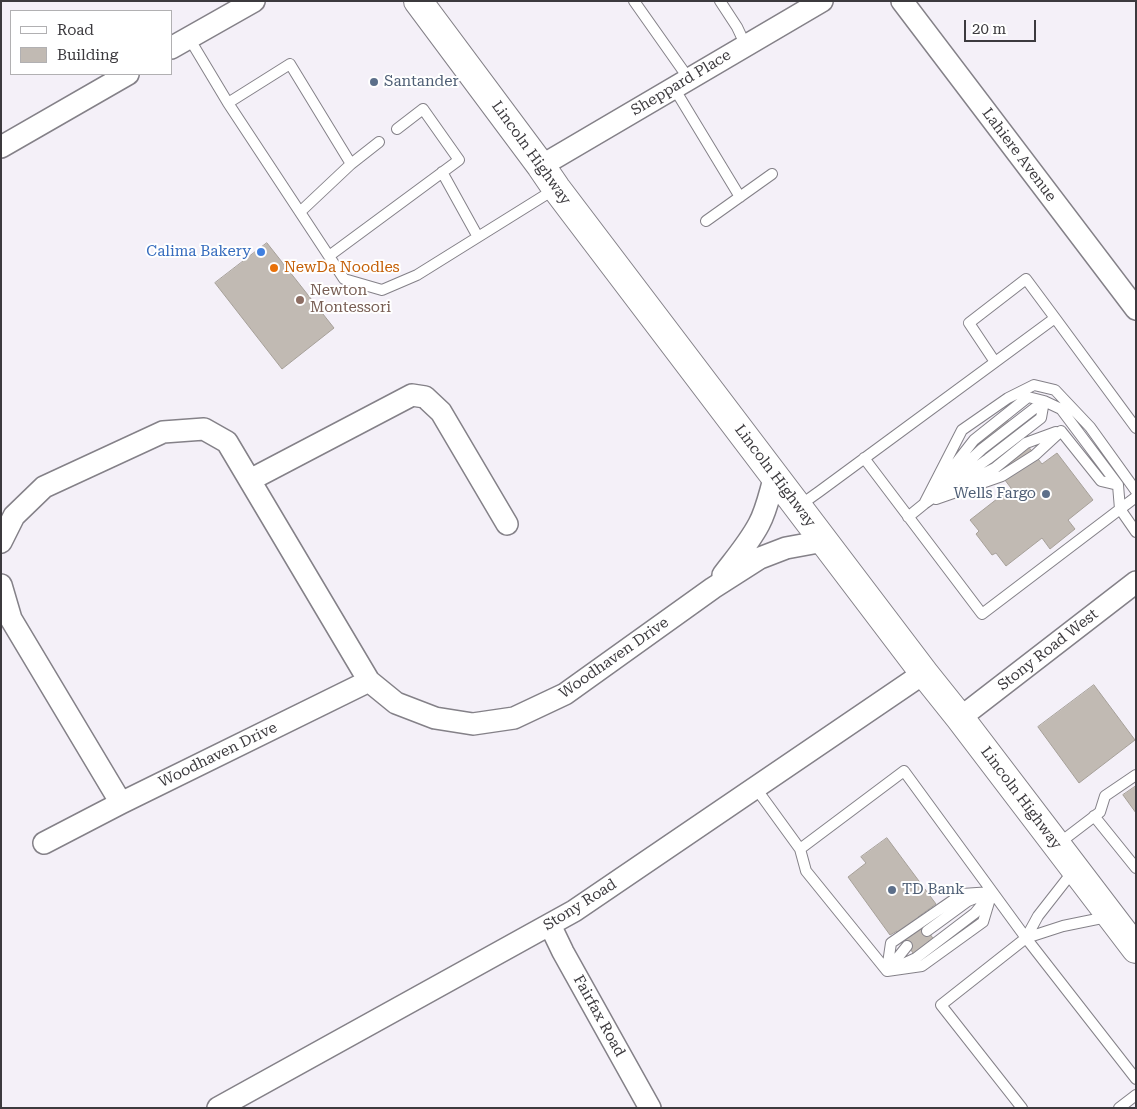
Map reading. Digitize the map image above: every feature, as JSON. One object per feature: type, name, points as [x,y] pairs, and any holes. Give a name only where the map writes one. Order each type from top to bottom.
[{"type":"main road","name":"Lincoln Highway","points":[[418,1],[556,188],[924,673],[1110,916],[1134,944]]},
{"type":"street","points":[[180,43],[254,1]]},
{"type":"street","name":"Lahiere Avenue","points":[[902,1],[1136,309]]},
{"type":"street","name":"Sheppard Place","points":[[541,166],[746,46],[810,4]]},
{"type":"street","points":[[1,147],[126,75]]},
{"type":"street","points":[[250,480],[412,395],[425,396],[442,412],[507,524]]},
{"type":"street","name":"Woodhaven Drive","points":[[1,542],[14,516],[44,487],[163,432],[204,429],[227,442],[369,681],[396,703],[435,718],[473,724],[514,718],[565,694],[714,588],[760,558],[786,548],[824,541]]},
{"type":"street","points":[[714,588],[759,524],[775,476]]},
{"type":"street","name":"Stony Road West","points":[[960,718],[1136,582]]},
{"type":"street","points":[[1,585],[11,619],[121,803]]},
{"type":"street","name":"Stony Road","points":[[218,1108],[574,911],[924,673]]},
{"type":"street","name":"Woodhaven Drive","points":[[44,844],[121,803],[369,681]]},
{"type":"street","name":"Fairfax Road","points":[[550,924],[563,952],[650,1108]]},
{"type":"lane","points":[[634,1],[682,83],[740,197]]},
{"type":"lane","points":[[720,1],[737,27],[746,46]]},
{"type":"lane","points":[[180,43],[228,103],[344,279],[382,290],[417,275],[556,188]]},
{"type":"lane","points":[[228,103],[290,64],[351,164]]},
{"type":"lane","points":[[329,256],[459,160],[423,109],[398,129]]},
{"type":"lane","points":[[300,212],[351,164],[380,142]]},
{"type":"lane","points":[[442,172],[478,237]]},
{"type":"lane","points":[[706,221],[772,174]]},
{"type":"lane","points":[[995,362],[969,323],[1026,280],[1136,428]]},
{"type":"lane","points":[[798,506],[1055,318]]},
{"type":"lane","points":[[924,504],[962,430],[1008,398],[1034,385],[1056,390],[1090,427],[1136,491]]},
{"type":"lane","points":[[908,516],[924,504],[982,449],[1044,401],[1061,409],[1118,485],[1120,509],[1136,532]]},
{"type":"lane","points":[[924,504],[1002,476],[1035,455],[1060,431],[1101,482],[1118,485]]},
{"type":"lane","points":[[864,458],[982,614],[1136,498]]},
{"type":"lane","points":[[800,849],[904,771],[1026,938],[1136,1079]]},
{"type":"lane","points":[[1056,845],[1100,812],[1105,796],[1136,774]]},
{"type":"lane","points":[[755,788],[800,849],[806,871],[887,971]]},
{"type":"lane","points":[[1094,816],[1136,868]]},
{"type":"lane","points":[[1026,938],[1038,916],[1074,869]]},
{"type":"lane","points":[[927,931],[968,901],[992,892]]},
{"type":"lane","points":[[887,971],[891,943],[962,894],[992,892]]},
{"type":"lane","points":[[887,971],[916,958],[975,913],[992,892]]},
{"type":"lane","points":[[1022,1108],[942,1005],[1026,938],[1063,926],[1110,916]]},
{"type":"lane","points":[[887,971],[907,946]]},
{"type":"lane","points":[[1119,1108],[1136,1095]]},
{"type":"building","points":[[267,243],[334,328],[282,369],[215,283]]},
{"type":"building","name":"Wells Fargo","points":[[1002,413],[1042,464],[1057,453],[1093,500],[1068,520],[1075,529],[1050,549],[1042,538],[1006,566],[996,553],[992,555],[976,534],[979,531],[970,520],[1011,488],[972,437]]},
{"type":"building","points":[[1094,685],[1135,740],[1079,783],[1038,727]]},
{"type":"building","points":[[1136,786],[1136,813],[1123,795]]},
{"type":"building","name":"TD Bank","points":[[887,838],[936,904],[918,917],[944,954],[924,968],[897,931],[890,935],[848,877],[866,863],[861,857]]},
{"type":"place","name":"Santander","points":[[374,82]]},
{"type":"place","name":"Calima Bakery","points":[[261,252]]},
{"type":"place","name":"NewDa Noodles","points":[[274,268]]},
{"type":"place","name":"Newton Montessori","points":[[300,300]]},
{"type":"place","name":"Wells Fargo","points":[[1046,494]]},
{"type":"place","name":"TD Bank","points":[[892,890]]}]
